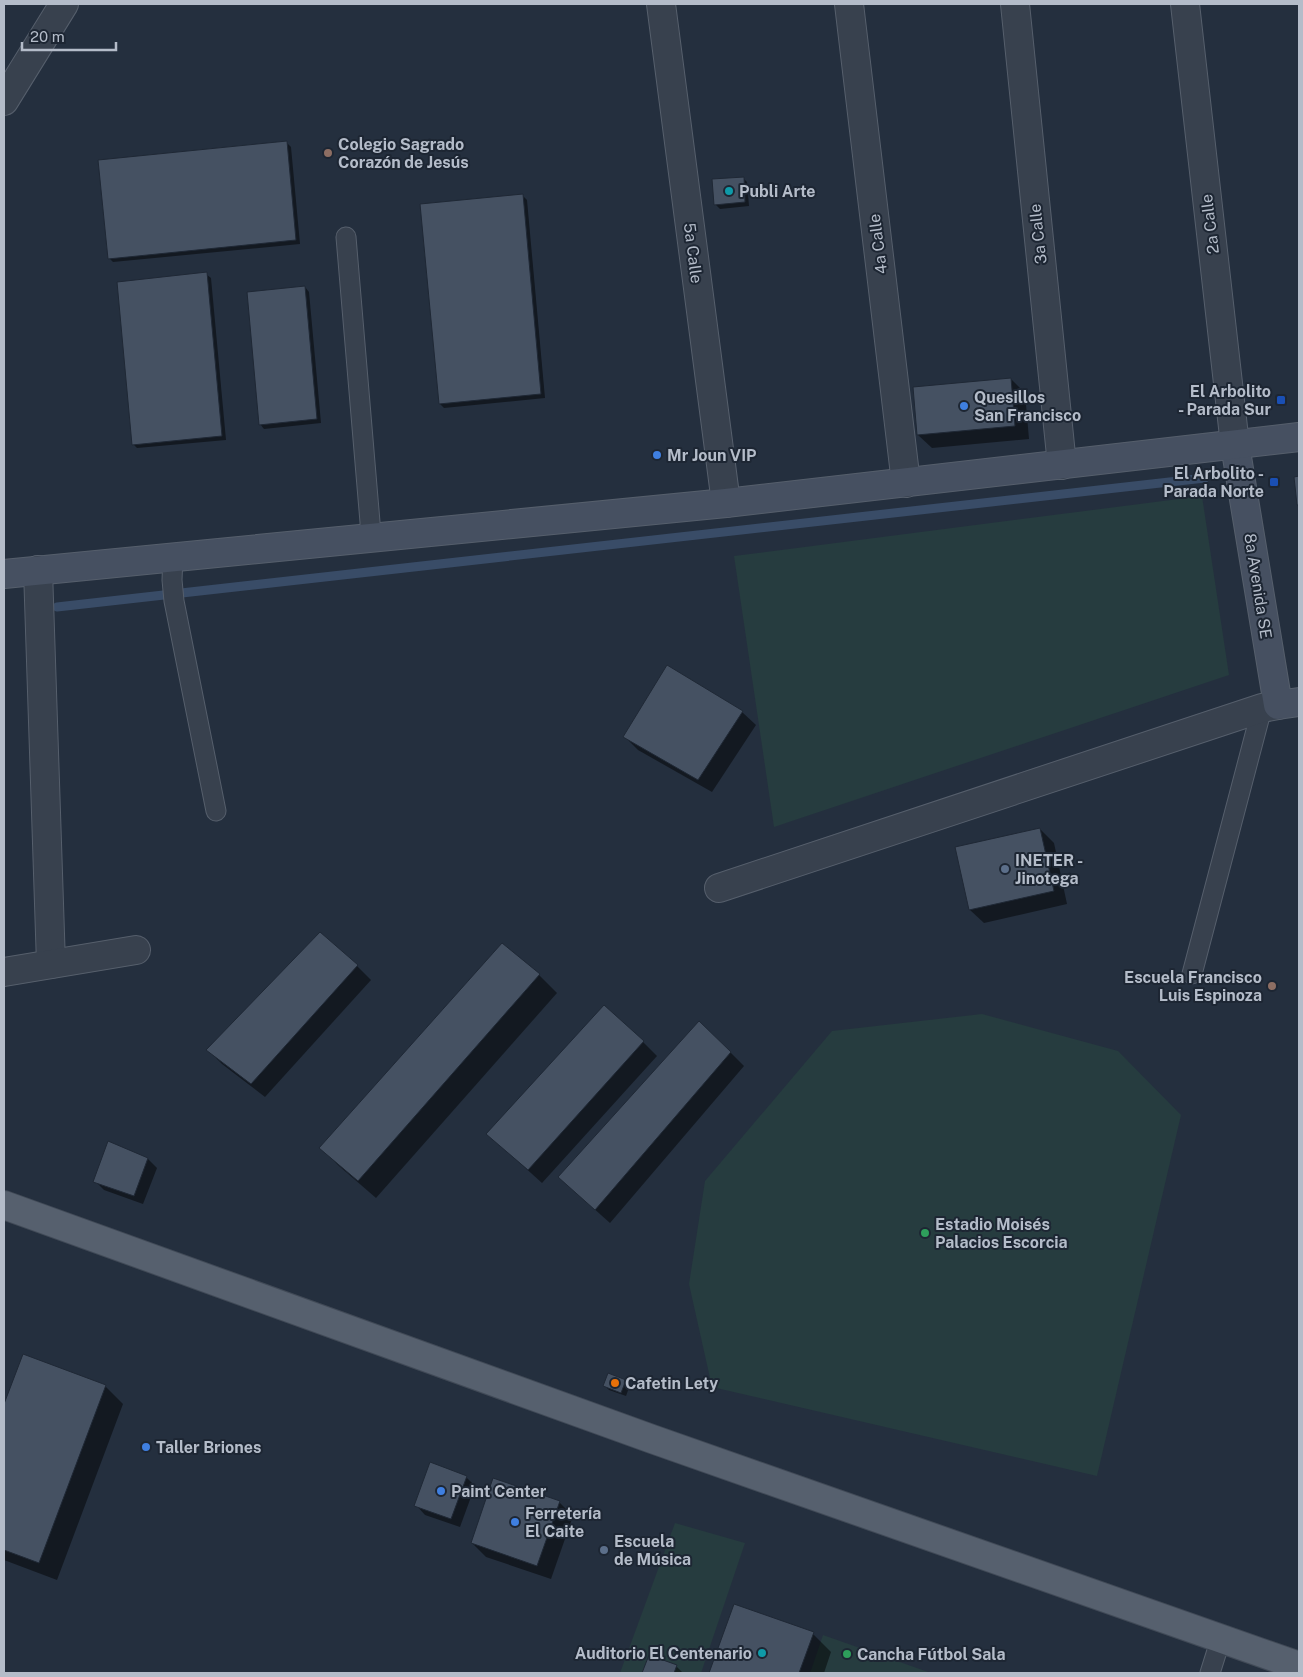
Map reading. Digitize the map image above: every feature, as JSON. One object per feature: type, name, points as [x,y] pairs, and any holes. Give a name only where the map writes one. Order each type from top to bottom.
[{"type":"main road","points":[[4,574],[906,484],[1299,437]]},
{"type":"main road","name":"8a Avenida SE","points":[[1236,445],[1238,469],[1280,705]]},
{"type":"main road","points":[[4,1205],[652,1439],[1299,1666]]},
{"type":"street","points":[[4,101],[64,4]]},
{"type":"street","name":"5a Calle","points":[[661,4],[726,503]]},
{"type":"street","name":"4a Calle","points":[[849,4],[906,484]]},
{"type":"street","name":"3a Calle","points":[[1015,4],[1062,465]]},
{"type":"street","name":"2a Calle","points":[[1185,4],[1236,445]]},
{"type":"street","points":[[38,570],[51,964]]},
{"type":"street","points":[[719,888],[1280,705]]},
{"type":"street","points":[[4,972],[136,950]]},
{"type":"lane","points":[[346,237],[370,538]]},
{"type":"lane","points":[[173,557],[172,580],[174,601],[216,811]]},
{"type":"lane","points":[[1192,974],[1280,705]]},
{"type":"lane","points":[[1210,1673],[1221,1638]]},
{"type":"green space","points":[[1202,496],[1229,675],[774,827],[734,556]]},
{"type":"green space","name":"Estadio Moisés Palacios Escorcia","points":[[982,1014],[1118,1051],[1181,1115],[1097,1476],[712,1387],[689,1284],[705,1181],[832,1031]]},
{"type":"green space","points":[[675,1523],[745,1543],[701,1673],[620,1673]]},
{"type":"green space","name":"Cancha Fútbol Sala","points":[[823,1635],[931,1673],[810,1673]]},
{"type":"building","points":[[287,141],[296,240],[108,259],[98,160]]},
{"type":"building","name":"Publi Arte","points":[[744,177],[745,202],[714,205],[712,179]]},
{"type":"building","name":"Colegio Sagrado Corazón de Jesús","points":[[523,194],[541,394],[439,404],[420,204]]},
{"type":"building","points":[[207,272],[222,436],[132,445],[117,282]]},
{"type":"building","points":[[305,286],[317,419],[259,425],[247,292]]},
{"type":"building","name":"Quesillos San Francisco","points":[[1011,378],[1015,426],[917,435],[913,387]]},
{"type":"building","points":[[1299,476],[1299,505],[1297,505],[1294,477]]},
{"type":"building","points":[[667,665],[743,711],[698,780],[623,737]]},
{"type":"building","name":"INETER - Jinotega","points":[[1040,828],[1054,891],[969,910],[955,847]]},
{"type":"building","points":[[320,932],[358,965],[251,1084],[206,1050]]},
{"type":"building","points":[[502,943],[540,974],[358,1181],[319,1148]]},
{"type":"building","points":[[604,1005],[644,1041],[528,1170],[486,1134]]},
{"type":"building","points":[[699,1021],[731,1052],[595,1210],[558,1177]]},
{"type":"building","points":[[108,1141],[148,1158],[134,1196],[93,1182]]},
{"type":"building","points":[[23,1354],[106,1385],[39,1563],[4,1550],[4,1404]]},
{"type":"building","name":"Cafetin Lety","points":[[608,1373],[626,1380],[621,1393],[603,1386]]},
{"type":"building","name":"Paint Center","points":[[430,1462],[467,1476],[451,1519],[414,1506]]},
{"type":"building","name":"Ferretería El Caite","points":[[493,1478],[560,1501],[537,1566],[471,1543]]},
{"type":"building","name":"Auditorio El Centenario","points":[[734,1604],[814,1632],[799,1673],[709,1673]]},
{"type":"building","points":[[649,1655],[677,1665],[674,1673],[642,1673]]},
{"type":"waterway","points":[[57,607],[1205,478]]},
{"type":"place","name":"Colegio Sagrado Corazón de Jesús","points":[[328,153]]},
{"type":"place","name":"Publi Arte","points":[[729,191]]},
{"type":"place","name":"El Arbolito - Parada Sur","points":[[1281,400]]},
{"type":"place","name":"Quesillos San Francisco","points":[[964,406]]},
{"type":"place","name":"Mr Joun VIP","points":[[657,455]]},
{"type":"place","name":"El Arbolito - Parada Norte","points":[[1274,482]]},
{"type":"place","name":"INETER - Jinotega","points":[[1005,869]]},
{"type":"place","name":"Escuela Francisco Luis Espinoza","points":[[1272,986]]},
{"type":"place","name":"Estadio Moisés Palacios Escorcia","points":[[925,1233]]},
{"type":"place","name":"Cafetin Lety","points":[[615,1383]]},
{"type":"place","name":"Taller Briones","points":[[146,1447]]},
{"type":"place","name":"Paint Center","points":[[441,1491]]},
{"type":"place","name":"Ferretería El Caite","points":[[515,1522]]},
{"type":"place","name":"Escuela de Música","points":[[604,1550]]},
{"type":"place","name":"Auditorio El Centenario","points":[[762,1653]]},
{"type":"place","name":"Cancha Fútbol Sala","points":[[847,1654]]}]
